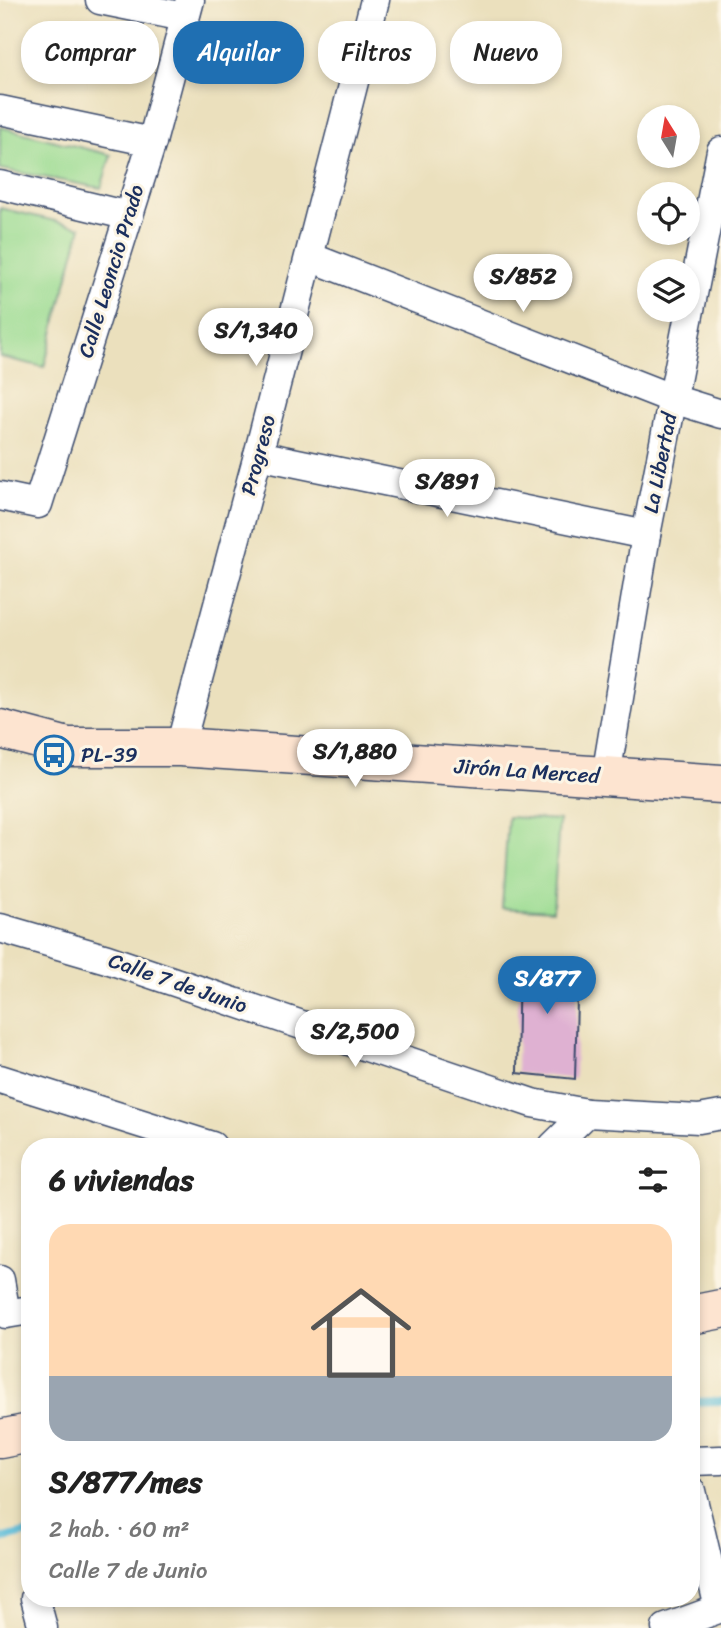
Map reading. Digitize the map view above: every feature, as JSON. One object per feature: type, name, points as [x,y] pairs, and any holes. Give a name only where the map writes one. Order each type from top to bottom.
[{"type":"street","points":[[100,0],[187,9]]},
{"type":"street","name":"Progreso","points":[[180,747],[375,0]]},
{"type":"street","name":"Calle Leoncio Prado","points":[[0,496],[38,503],[152,142],[187,9]]},
{"type":"street","points":[[0,110],[152,142]]},
{"type":"street","name":"La Libertad","points":[[606,776],[646,535],[721,151]]},
{"type":"street","points":[[0,185],[129,216]]},
{"type":"street","points":[[310,257],[673,399],[721,414]]},
{"type":"street","points":[[258,455],[646,535]]},
{"type":"street","name":"Jirón La Merced","points":[[0,729],[68,747],[180,747],[721,783]]},
{"type":"street","name":"Calle 7 de Junio","points":[[0,928],[107,959],[532,1103],[587,1113],[699,1119],[721,1115]]},
{"type":"street","points":[[0,1079],[182,1138]]},
{"type":"street","points":[[561,1138],[587,1113]]},
{"type":"street","points":[[0,1280],[18,1312]]},
{"type":"street","points":[[700,1313],[721,1309]]},
{"type":"street","points":[[0,1439],[21,1435]]},
{"type":"street","points":[[700,1461],[721,1460]]},
{"type":"street","points":[[666,1628],[720,1608],[700,1527]]},
{"type":"street","points":[[37,1607],[43,1628]]},
{"type":"green space","points":[[0,127],[111,155],[101,188],[0,169]]},
{"type":"green space","points":[[0,208],[81,227],[44,367],[0,357]]},
{"type":"green space","points":[[508,817],[559,820],[553,911],[502,908]]},
{"type":"building","points":[[519,955],[578,959],[575,1079],[517,1073]]},
{"type":"waterway","points":[[700,1402],[721,1401]]},
{"type":"waterway","points":[[0,1539],[21,1534]]},
{"type":"place","name":"PL-39","points":[[54,755]]}]
